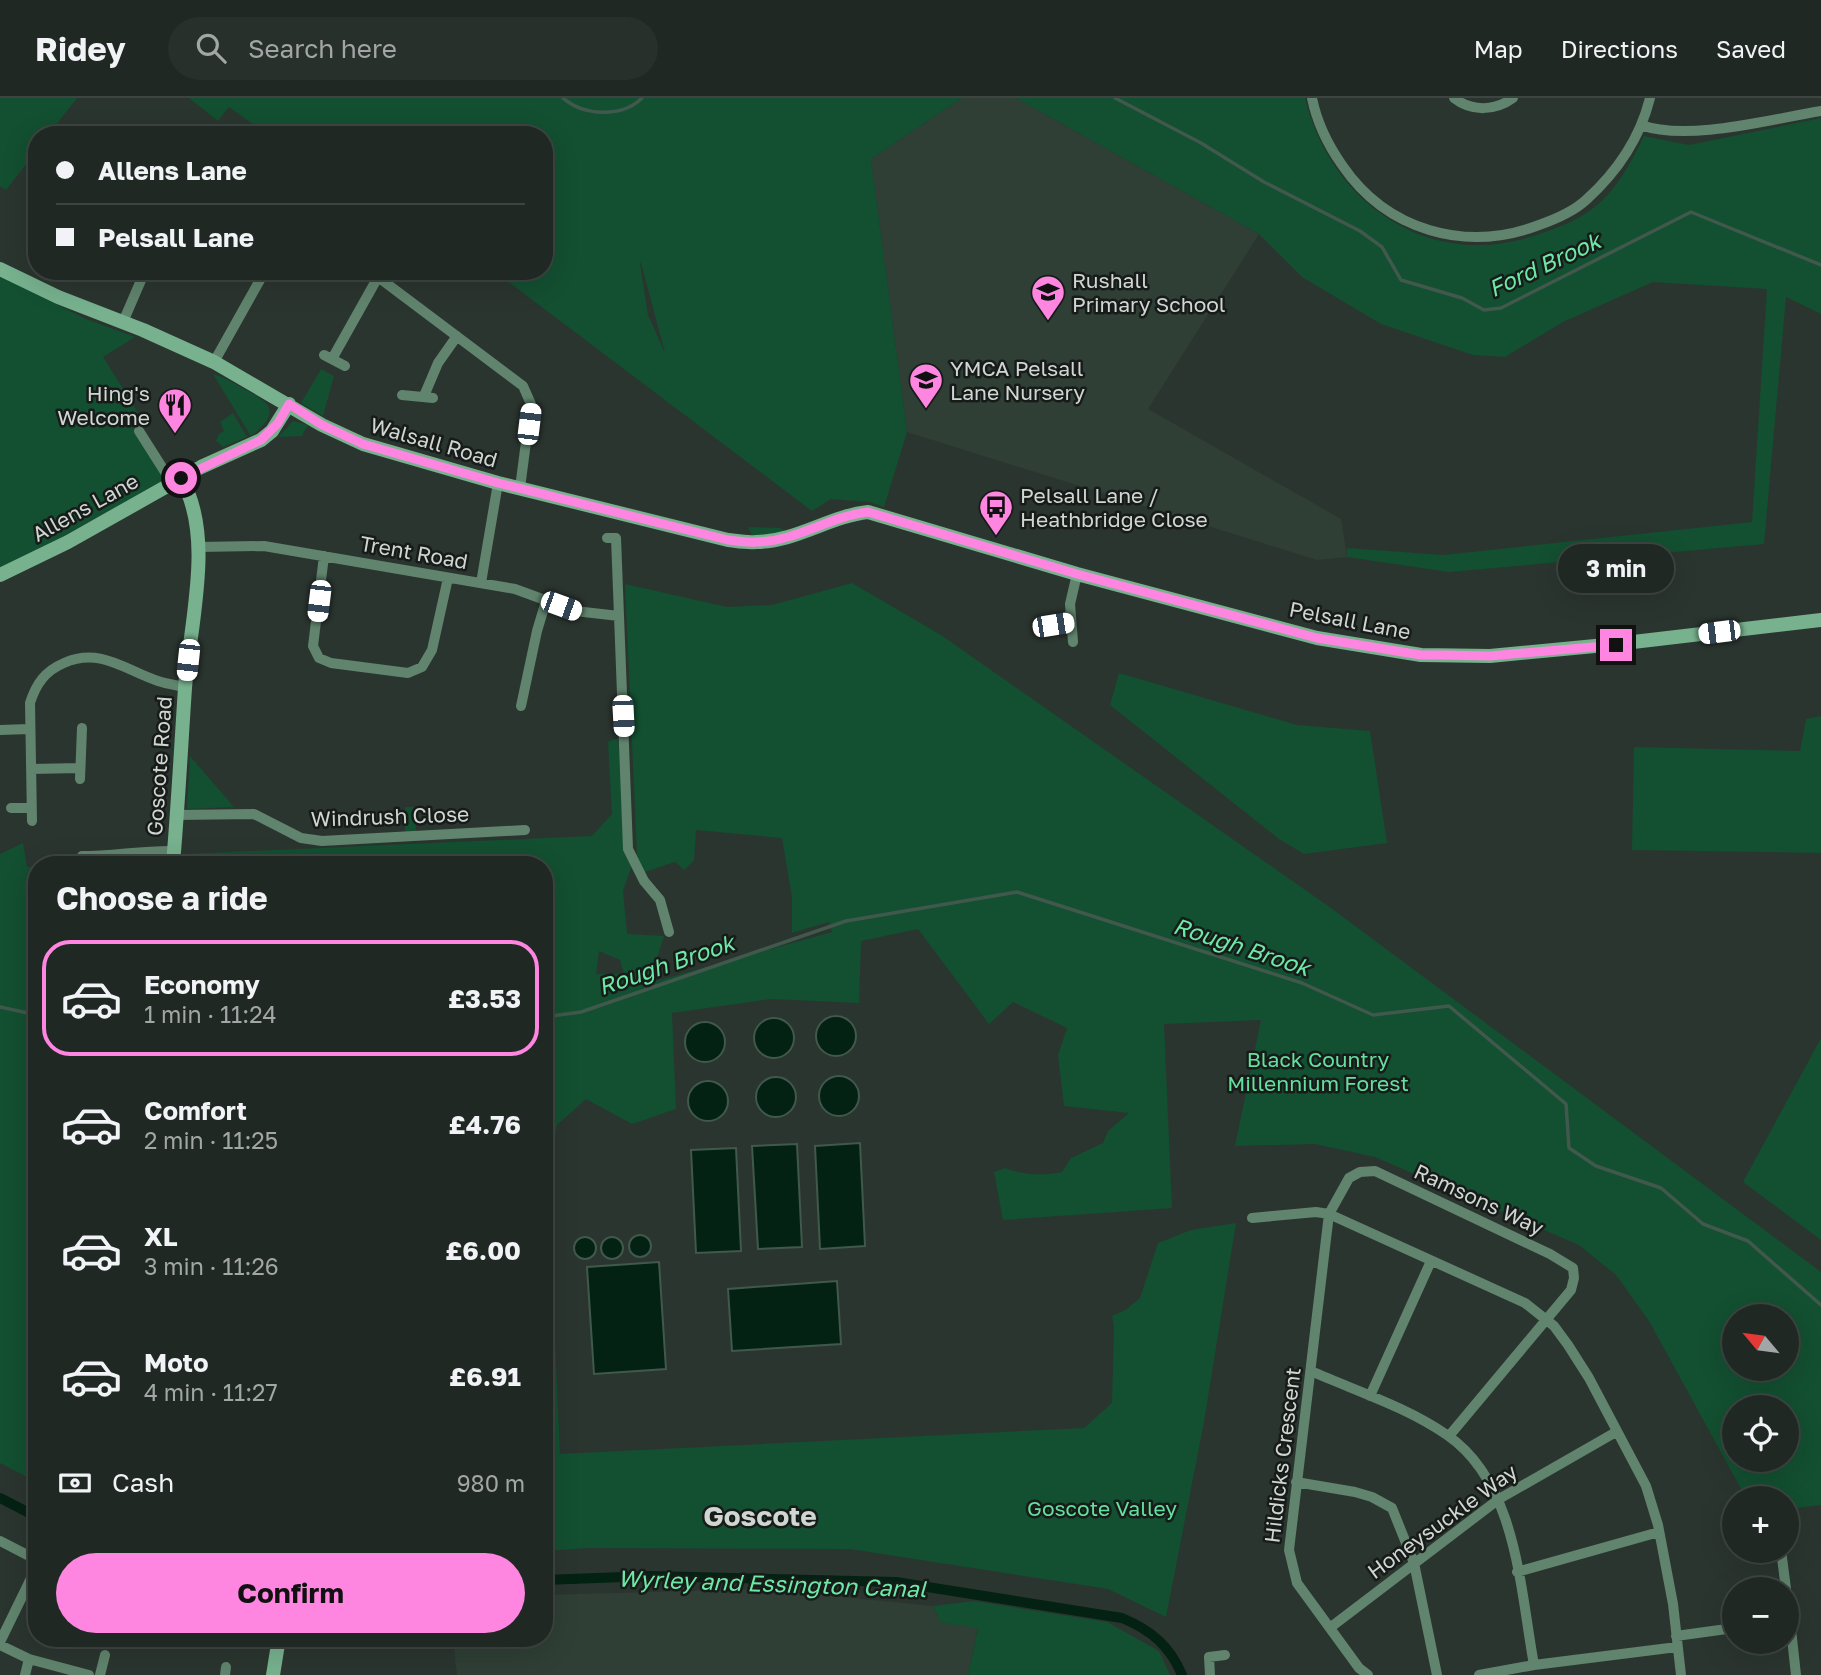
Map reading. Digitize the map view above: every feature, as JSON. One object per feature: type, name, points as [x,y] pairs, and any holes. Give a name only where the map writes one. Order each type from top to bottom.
[{"type":"main road","name":"Walsall Road","points":[[0,268],[58,297],[214,362],[322,425],[363,444],[498,483],[728,540],[757,542],[793,535],[843,516],[868,512],[885,515]]},
{"type":"main road","name":"Allens Lane","points":[[0,575],[68,542],[176,480],[261,440],[278,423],[289,404]]},
{"type":"main road","name":"Goscote Road","points":[[174,856],[185,687],[198,547],[195,510],[189,493],[176,480]]},
{"type":"main road","name":"Pelsall Lane","points":[[885,515],[1077,574],[1317,638],[1421,655],[1490,656],[1616,645],[1821,620]]},
{"type":"main road","points":[[273,1675],[278,1647]]},
{"type":"street","points":[[1312,98],[1315,115],[1332,150],[1353,181],[1376,204],[1410,225],[1448,236],[1482,237],[1522,232],[1560,217],[1585,202],[1629,151],[1650,98]]},
{"type":"street","points":[[1454,98],[1466,106],[1476,108],[1502,105],[1513,98]]},
{"type":"street","points":[[1641,125],[1655,130],[1711,130],[1821,111]]},
{"type":"street","points":[[122,323],[141,280]]},
{"type":"street","points":[[214,362],[260,280]]},
{"type":"street","points":[[345,366],[328,357],[371,280]]},
{"type":"street","points":[[382,280],[523,386],[531,404],[520,488]]},
{"type":"street","points":[[402,395],[428,397],[438,363],[457,336]]},
{"type":"street","points":[[139,431],[176,480]]},
{"type":"street","points":[[481,583],[498,483]]},
{"type":"street","points":[[607,538],[616,538],[628,849],[644,881],[660,900],[669,932]]},
{"type":"street","name":"Trent Road","points":[[198,547],[264,547],[324,556],[515,589],[575,611],[619,616]]},
{"type":"street","points":[[324,556],[313,646],[319,658],[331,663],[408,673],[422,667],[432,650],[448,578]]},
{"type":"street","points":[[1073,642],[1070,604],[1077,574]]},
{"type":"street","points":[[522,706],[546,601]]},
{"type":"street","points":[[1053,625],[1070,623]]},
{"type":"street","points":[[32,821],[30,703],[36,685],[51,668],[75,657],[99,657],[121,663],[156,681],[185,687]]},
{"type":"street","points":[[531,662],[543,663]]},
{"type":"street","points":[[31,769],[80,773],[82,728]]},
{"type":"street","points":[[0,730],[29,729]]},
{"type":"street","points":[[11,808],[31,808]]},
{"type":"street","name":"Windrush Close","points":[[177,815],[254,814],[301,838],[322,841],[525,831]]},
{"type":"street","name":"Goscote Road","points":[[82,856],[120,856],[157,850],[170,856]]},
{"type":"street","name":"Ramsons Way","points":[[1329,1214],[1349,1178],[1360,1172],[1375,1171],[1550,1254],[1573,1268],[1574,1278],[1571,1290],[1546,1320]]},
{"type":"street","points":[[1252,1218],[1316,1212],[1329,1214],[1525,1303],[1546,1320],[1568,1345],[1590,1378],[1646,1486],[1659,1532],[1681,1675]]},
{"type":"street","name":"Hildicks Crescent","points":[[1329,1214],[1289,1550],[1297,1583],[1359,1668],[1368,1675]]},
{"type":"street","points":[[1370,1396],[1431,1261]]},
{"type":"street","points":[[1449,1436],[1546,1320]]},
{"type":"street","points":[[1311,1371],[1411,1414],[1449,1436],[1480,1466],[1499,1499],[1511,1538],[1534,1665]]},
{"type":"street","name":"Honeysuckle Way","points":[[1331,1627],[1499,1499],[1616,1432]]},
{"type":"street","points":[[1296,1482],[1355,1492],[1372,1497],[1392,1508],[1414,1563],[1437,1675]]},
{"type":"street","points":[[1517,1572],[1659,1532]]},
{"type":"street","points":[[0,1541],[28,1555]]},
{"type":"street","points":[[28,1585],[0,1644],[29,1659],[89,1675]]},
{"type":"street","points":[[1479,1675],[1722,1631]]},
{"type":"street","points":[[1793,1654],[1796,1675]]},
{"type":"street","points":[[100,1675],[105,1655]]},
{"type":"street","points":[[1210,1675],[1209,1657],[1225,1655]]},
{"type":"street","points":[[25,1675],[29,1659]]},
{"type":"shaded area","name":"Rushall Primary School","points":[[962,98],[1016,98],[1259,234],[1148,409],[1341,519],[1347,557],[1317,560],[907,432],[871,159]]},
{"type":"shaded area","points":[[836,1016],[844,1017],[850,1022],[855,1028],[855,1044],[850,1050],[844,1055],[836,1056],[828,1055],[822,1050],[817,1044],[816,1036],[817,1028],[822,1022],[828,1017]]},
{"type":"shaded area","points":[[774,1018],[782,1019],[788,1024],[793,1030],[793,1046],[788,1052],[782,1057],[774,1058],[766,1057],[760,1052],[755,1046],[754,1038],[755,1030],[760,1024],[766,1019]]},
{"type":"shaded area","points":[[705,1022],[713,1023],[719,1028],[724,1034],[724,1050],[719,1056],[713,1061],[705,1062],[697,1061],[691,1056],[686,1050],[685,1042],[686,1034],[691,1028],[697,1023]]},
{"type":"shaded area","points":[[839,1076],[847,1077],[853,1082],[858,1088],[858,1104],[853,1110],[847,1115],[839,1116],[831,1115],[825,1110],[820,1104],[819,1096],[820,1088],[825,1082],[831,1077]]},
{"type":"shaded area","points":[[776,1077],[784,1078],[790,1083],[795,1089],[795,1105],[790,1111],[784,1116],[776,1117],[768,1116],[762,1111],[757,1105],[756,1097],[757,1089],[762,1083],[768,1078]]},
{"type":"shaded area","points":[[708,1081],[716,1082],[722,1087],[727,1093],[727,1109],[722,1115],[716,1120],[708,1121],[700,1120],[694,1115],[689,1109],[688,1101],[689,1093],[694,1087],[700,1082]]},
{"type":"shaded area","points":[[860,1143],[865,1246],[820,1249],[815,1146]]},
{"type":"shaded area","points":[[797,1144],[802,1247],[758,1249],[752,1146]]},
{"type":"shaded area","points":[[736,1148],[741,1251],[696,1253],[691,1150]]},
{"type":"shaded area","points":[[640,1235],[648,1238],[651,1246],[648,1254],[640,1257],[632,1254],[629,1246],[632,1238]]},
{"type":"shaded area","points":[[585,1237],[593,1240],[596,1248],[593,1256],[585,1259],[577,1256],[574,1248],[577,1240]]},
{"type":"shaded area","points":[[612,1237],[620,1240],[623,1248],[620,1256],[612,1259],[604,1256],[601,1248],[604,1240]]},
{"type":"shaded area","points":[[659,1262],[666,1369],[594,1374],[587,1267]]},
{"type":"shaded area","points":[[837,1281],[841,1344],[732,1351],[728,1289]]},
{"type":"shaded area","points":[[762,1589],[933,1606],[941,1623],[978,1627],[968,1675],[457,1675],[454,1647],[553,1647],[553,1595]]},
{"type":"green space","points":[[0,98],[77,98],[55,126],[28,126],[28,162],[6,190],[0,186]]},
{"type":"green space","points":[[189,98],[962,98],[871,159],[907,432],[884,507],[869,502],[831,499],[812,511],[506,280],[553,280],[553,126],[255,126],[229,107],[218,121]],"holes":[[[640,263],[641,263],[665,353],[648,315]]]},
{"type":"green space","points":[[1016,98],[1305,98],[1318,136],[1337,170],[1362,198],[1392,221],[1425,236],[1461,244],[1499,244],[1546,232],[1580,217],[1601,202],[1616,185],[1644,136],[1689,145],[1821,118],[1821,314],[1786,297],[1764,544],[1449,572],[1347,557],[1347,548],[1443,555],[1752,522],[1767,289],[1653,282],[1563,322],[1505,357],[1473,355],[1381,324],[1302,277],[1259,234]]},
{"type":"green space","points":[[0,276],[86,319],[135,337],[103,357],[144,422],[134,428],[166,480],[0,571]]},
{"type":"green space","points":[[321,369],[334,376],[323,416],[301,403]]},
{"type":"green space","points":[[213,374],[233,382],[266,403],[270,414],[253,435],[250,435]]},
{"type":"green space","points":[[233,413],[247,437],[223,447],[216,441],[224,431],[220,422]]},
{"type":"green space","points":[[293,421],[308,425],[302,436],[278,437]]},
{"type":"green space","points":[[748,527],[780,528],[792,534],[752,536]]},
{"type":"green space","name":"Black Country Millennium Forest","points":[[852,583],[941,635],[1331,908],[1821,1272],[1821,1505],[1799,1508],[1799,1486],[1739,1486],[1732,1472],[1799,1472],[1799,1395],[1722,1395],[1722,1454],[1649,1321],[1616,1275],[1579,1245],[1375,1157],[1315,1144],[1235,1146],[1261,1020],[1164,1024],[1172,1208],[1003,1220],[994,1172],[1005,1168],[1033,1174],[1062,1172],[1071,1158],[1103,1143],[1108,1131],[1129,1113],[1064,1106],[1058,1055],[1067,1028],[1013,1002],[989,1024],[918,929],[861,941],[859,1003],[771,999],[672,1013],[676,1109],[632,1124],[586,1099],[557,1125],[553,1148],[553,856],[183,856],[592,836],[612,814],[608,742],[618,738],[626,850],[632,865],[623,891],[627,934],[664,936],[649,983],[832,932],[829,922],[792,933],[792,897],[782,838],[696,830],[694,860],[684,870],[675,862],[642,873],[637,855],[625,584],[727,607],[772,605]],"holes":[[[599,951],[620,960],[624,974],[596,974]]]},
{"type":"green space","points":[[1119,673],[1297,725],[1370,731],[1387,843],[1304,854],[1279,839],[1110,705]]},
{"type":"green space","points":[[1821,716],[1821,853],[1632,850],[1634,747],[1800,751],[1806,719]]},
{"type":"green space","points":[[190,756],[234,807],[187,809]]},
{"type":"green space","points":[[405,807],[415,807],[416,832],[405,832]]},
{"type":"green space","points":[[23,843],[28,867],[28,1477],[0,1463],[0,854]]},
{"type":"green space","points":[[1821,1038],[1821,1240],[1743,1182]]},
{"type":"green space","name":"Goscote Valley","points":[[1236,1223],[1204,1422],[1166,1617],[1108,1589],[850,1549],[589,1548],[553,1550],[553,1292],[560,1454],[1084,1428],[1112,1403],[1112,1316],[1127,1309],[1140,1298],[1158,1243],[1191,1230]]},
{"type":"green space","points":[[974,1601],[1107,1622],[1159,1651],[1170,1675],[968,1675],[978,1628],[941,1623],[933,1606]]},
{"type":"waterway","name":"Ford Brook","points":[[563,98],[581,108],[602,112],[624,109],[642,98]]},
{"type":"waterway","name":"Ford Brook","points":[[1115,98],[1201,143],[1264,182],[1360,231],[1382,247],[1401,280],[1462,298],[1484,310],[1501,308],[1691,212],[1821,265]]},
{"type":"waterway","name":"Rough Brook","points":[[553,1016],[581,1012],[846,921],[1017,892],[1302,983],[1373,1015],[1449,1006],[1566,1104],[1569,1148],[1596,1166],[1661,1188],[1703,1224],[1748,1241],[1821,1305]]},
{"type":"waterway","name":"Rough Brook","points":[[0,1007],[28,1013]]},
{"type":"waterway","name":"Wyrley and Essington Canal","points":[[0,1498],[28,1512]]},
{"type":"waterway","name":"Wyrley and Essington Canal","points":[[553,1580],[650,1576],[896,1582],[1122,1618],[1158,1640],[1172,1656],[1182,1675]]},
{"type":"place","name":"Rushall Primary School","points":[[1048,322]]},
{"type":"place","name":"YMCA Pelsall Lane Nursery","points":[[926,410]]},
{"type":"place","name":"Hing's Welcome","points":[[175,435]]},
{"type":"place","name":"Pelsall Lane / Heathbridge Close","points":[[996,537]]},
{"type":"district","name":"Goscote","points":[[760,1515]]},
{"type":"route","points":[[181,478],[266,437],[289,404],[322,425],[363,444],[498,483],[728,540],[757,542],[781,538],[854,513],[868,512],[1077,574],[1317,638],[1421,655],[1490,656],[1616,645]]}]
